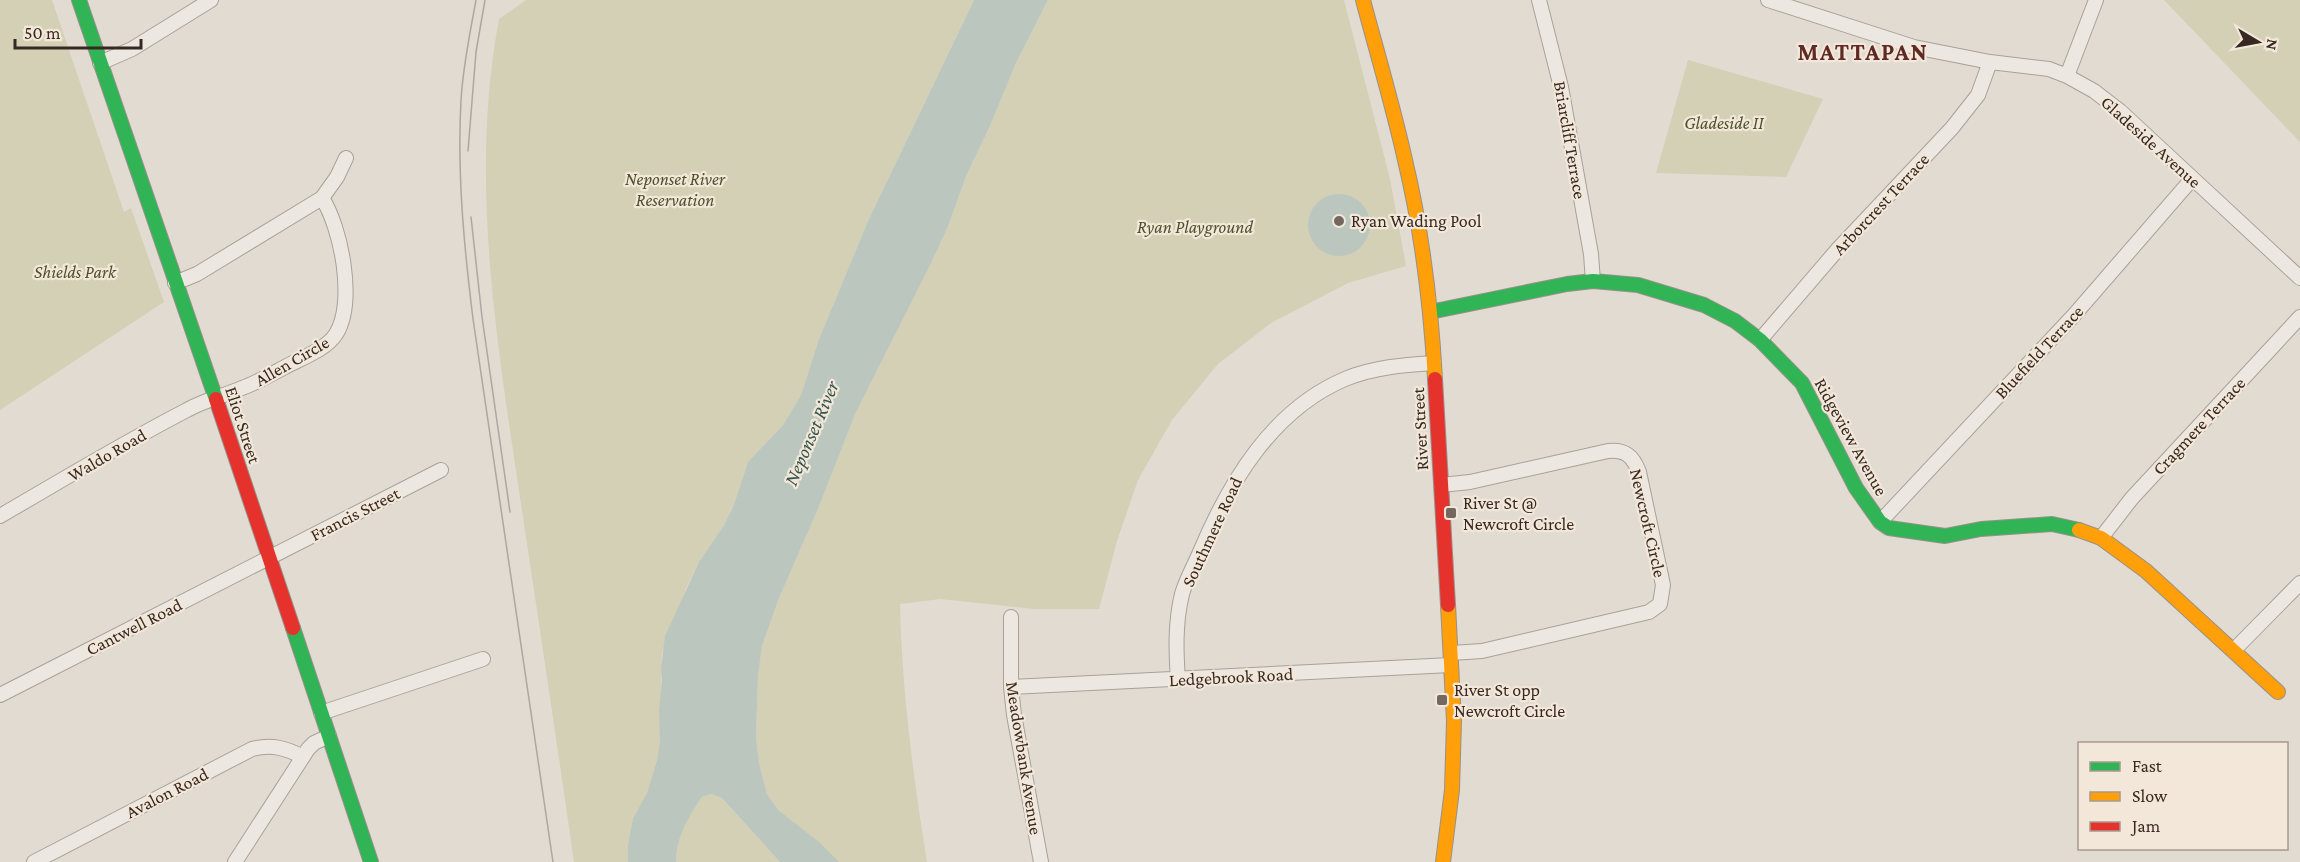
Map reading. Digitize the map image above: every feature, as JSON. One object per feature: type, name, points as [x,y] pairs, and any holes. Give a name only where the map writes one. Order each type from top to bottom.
[{"type":"street","name":"Eliot Street","points":[[79,0],[216,398],[371,862]]},
{"type":"street","points":[[100,63],[132,49],[211,0]]},
{"type":"street","name":"River Street","points":[[1363,0],[1401,141],[1415,211],[1430,312],[1451,659],[1453,766],[1450,813],[1443,862]]},
{"type":"street","name":"Briarcliff Terrace","points":[[1539,0],[1561,87],[1591,254],[1593,281]]},
{"type":"street","name":"Gladeside Avenue","points":[[1768,0],[1914,47],[1990,62],[2049,69],[2067,75],[2094,91],[2120,111],[2300,278]]},
{"type":"street","points":[[2067,75],[2096,0]]},
{"type":"street","name":"Arborcrest Terrace","points":[[1760,340],[1838,249],[1952,128],[1978,95],[1990,62]]},
{"type":"street","points":[[175,283],[197,274],[322,198],[337,177],[346,158]]},
{"type":"street","name":"Bluefield Terrace","points":[[1880,522],[2075,314],[2192,179]]},
{"type":"street","name":"Allen Circle","points":[[216,398],[254,383],[320,348],[336,336],[344,316],[344,274],[338,236],[322,198]]},
{"type":"street","name":"Ridgeview Avenue","points":[[1430,312],[1567,284],[1593,281],[1638,285],[1704,305],[1735,321],[1760,340],[1802,383],[1856,488],[1880,522],[1889,528],[1946,536],[1981,529],[2052,525],[2075,529],[2101,538],[2146,571],[2278,692]]},
{"type":"street","name":"Cragmere Terrace","points":[[2101,538],[2132,498],[2300,317]]},
{"type":"street","name":"Southmere Road","points":[[1178,680],[1176,643],[1182,593],[1219,509],[1238,474],[1249,460],[1295,411],[1334,385],[1374,370],[1434,363]]},
{"type":"street","name":"Waldo Road","points":[[0,516],[188,409],[216,398]]},
{"type":"street","name":"Newcroft Circle","points":[[1441,485],[1470,482],[1608,451],[1622,451],[1633,459],[1638,471],[1663,585],[1660,604],[1649,612],[1451,659]]},
{"type":"street","name":"Francis Street","points":[[268,559],[441,470]]},
{"type":"street","name":"Cantwell Road","points":[[0,695],[268,559]]},
{"type":"street","points":[[2234,651],[2300,583]]},
{"type":"street","name":"Meadowbank Avenue","points":[[1011,617],[1011,687],[1021,758],[1041,862]]},
{"type":"street","points":[[321,713],[483,659]]},
{"type":"street","name":"Ledgebrook Road","points":[[1011,687],[1178,680],[1451,659]]},
{"type":"street","points":[[235,862],[303,757],[314,743],[329,736]]},
{"type":"street","name":"Avalon Road","points":[[34,862],[252,749],[279,747],[303,757]]},
{"type":"green space","name":"Shields Park","points":[[0,0],[52,0],[124,212],[131,208],[164,302],[0,410]]},
{"type":"green space","name":"Neponset River Reservation","points":[[526,0],[974,0],[868,221],[819,339],[801,395],[783,425],[748,462],[733,507],[687,586],[662,653],[660,740],[657,760],[647,793],[633,818],[628,844],[628,862],[574,862],[494,310],[486,194],[491,77],[499,19]]},
{"type":"green space","name":"Ryan Playground","points":[[1048,0],[1344,0],[1390,179],[1406,266],[1348,283],[1271,323],[1218,364],[1172,420],[1138,480],[1117,541],[1099,609],[1034,609],[940,599],[900,604],[909,733],[927,862],[839,862],[777,810],[767,794],[759,763],[756,737],[758,676],[762,646],[779,598],[818,509],[856,412],[949,224],[966,176],[1016,63]]},
{"type":"green space","points":[[2164,0],[2300,0],[2300,142]]},
{"type":"green space","name":"Gladeside II","points":[[1688,60],[1823,99],[1786,177],[1656,173]]},
{"type":"green space","points":[[711,794],[722,798],[780,862],[676,862],[678,844],[688,820],[702,797]]},
{"type":"water","name":"Neponset River","points":[[974,0],[1048,0],[1016,63],[929,267],[856,412],[818,509],[779,598],[762,646],[758,676],[756,737],[759,763],[767,794],[778,810],[819,842],[839,862],[780,862],[722,798],[711,794],[702,797],[688,820],[678,844],[676,862],[628,862],[628,844],[633,818],[647,793],[657,760],[660,740],[661,669],[665,636],[699,562],[724,525],[733,507],[748,462],[783,425],[801,395],[819,339],[868,221]]},
{"type":"water","name":"Ryan Wading Pool","points":[[1339,194],[1351,196],[1361,203],[1368,213],[1370,225],[1368,237],[1361,247],[1351,254],[1339,256],[1327,254],[1317,247],[1310,237],[1308,225],[1310,213],[1317,203],[1327,196]]},
{"type":"tram line","points":[[476,0],[461,100],[460,155],[464,237],[473,319],[553,862]]},
{"type":"tram line","points":[[468,151],[476,52],[485,0]]},
{"type":"tram line","points":[[471,217],[482,317],[510,512]]},
{"type":"traffic: fast","points":[[79,0],[216,399]]},
{"type":"traffic: fast","points":[[1430,312],[1567,284],[1593,281],[1638,285],[1704,305],[1735,321],[1760,340],[1802,383],[1856,488],[1880,522],[1889,528],[1945,536],[1981,529],[2052,524],[2079,530]]},
{"type":"traffic: fast","points":[[293,628],[371,862]]},
{"type":"traffic: slow","points":[[1363,0],[1411,187],[1428,296],[1435,379]]},
{"type":"traffic: slow","points":[[2079,530],[2101,538],[2146,571],[2278,692]]},
{"type":"traffic: slow","points":[[1443,862],[1452,790],[1454,721],[1448,605]]},
{"type":"traffic: jam","points":[[1435,379],[1448,605]]},
{"type":"traffic: jam","points":[[216,399],[293,628]]},
{"type":"place","name":"Ryan Wading Pool","points":[[1339,221]]},
{"type":"place","name":"River St @ Newcroft Circle","points":[[1451,513]]},
{"type":"place","name":"River St opp Newcroft Circle","points":[[1442,700]]},
{"type":"district","name":"MATTAPAN","points":[[1863,52]]}]
